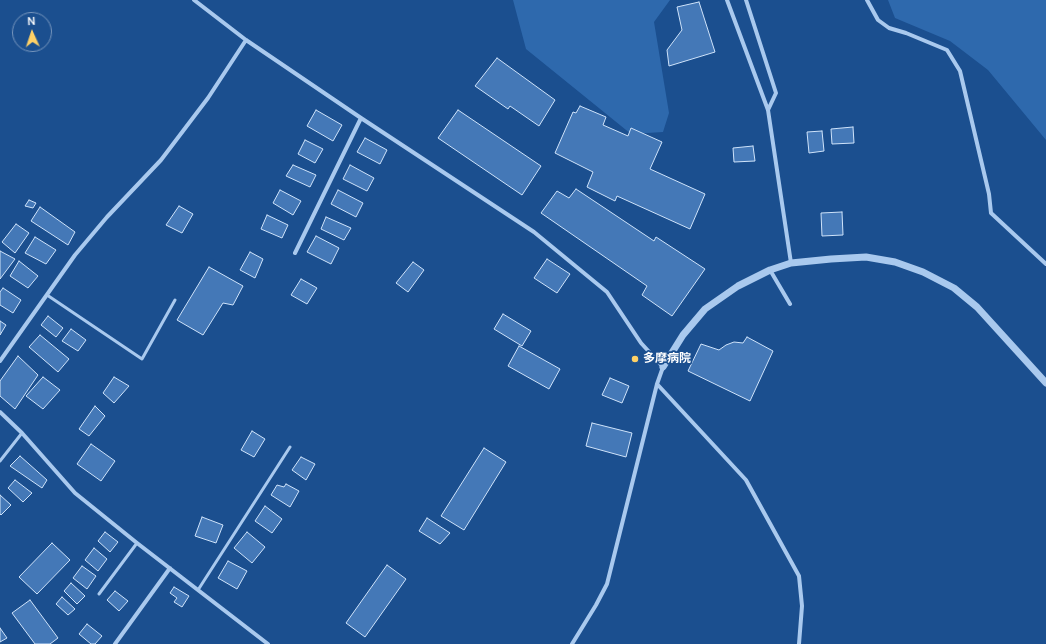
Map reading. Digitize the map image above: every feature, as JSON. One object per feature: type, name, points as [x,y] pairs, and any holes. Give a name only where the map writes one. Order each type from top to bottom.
[{"type":"street","points":[[194,0],[246,40],[534,232],[607,292],[641,343],[663,367]]},
{"type":"street","points":[[727,0],[768,110],[791,262]]},
{"type":"street","points":[[746,0],[776,92],[768,110]]},
{"type":"street","points":[[867,0],[878,20],[889,28],[906,33],[947,50],[960,71],[989,194],[991,213],[1046,264]]},
{"type":"street","points":[[0,361],[75,255],[107,217],[161,160],[208,98],[246,40]]},
{"type":"street","points":[[295,253],[361,118]]},
{"type":"street","points":[[572,644],[596,605],[606,584],[656,384],[663,367],[683,335],[705,309],[738,286],[770,270],[791,262],[866,257],[895,262],[923,272],[954,288],[977,307],[1046,383]]},
{"type":"street","points":[[770,270],[790,304]]},
{"type":"street","points":[[656,384],[746,480],[799,576],[802,606],[799,644]]},
{"type":"street","points":[[0,412],[22,433],[75,493],[137,544],[268,644]]},
{"type":"street","points":[[115,644],[170,568]]},
{"type":"lane","points":[[47,295],[142,359],[175,300]]},
{"type":"lane","points":[[0,461],[22,433]]},
{"type":"lane","points":[[198,590],[290,447]]},
{"type":"lane","points":[[99,594],[137,544]]},
{"type":"shaded area","points":[[513,0],[670,0],[654,22],[669,113],[663,132],[631,134],[526,49]]},
{"type":"shaded area","points":[[888,0],[1046,0],[1046,140],[988,70],[950,41],[895,18]]},
{"type":"building","points":[[699,2],[715,52],[669,66],[667,50],[682,30],[677,7]]},
{"type":"building","points":[[497,58],[555,100],[539,126],[510,106],[508,109],[475,86]]},
{"type":"building","points":[[580,106],[606,117],[603,125],[628,136],[631,128],[662,142],[650,169],[705,194],[690,229],[617,196],[615,201],[587,187],[593,172],[555,153],[573,112],[576,113]]},
{"type":"building","points":[[316,110],[342,125],[333,141],[307,126]]},
{"type":"building","points":[[458,110],[541,166],[522,195],[438,138]]},
{"type":"building","points":[[853,127],[854,143],[832,144],[831,129]]},
{"type":"building","points":[[822,131],[824,151],[809,153],[807,132]]},
{"type":"building","points":[[365,138],[387,150],[380,164],[357,152]]},
{"type":"building","points":[[305,140],[323,149],[315,163],[298,154]]},
{"type":"building","points":[[753,146],[755,161],[734,162],[733,148]]},
{"type":"building","points":[[293,165],[316,175],[310,187],[286,176]]},
{"type":"building","points":[[350,165],[374,178],[367,191],[343,179]]},
{"type":"building","points":[[576,189],[654,241],[656,237],[705,269],[672,316],[642,295],[647,286],[541,213],[557,191],[569,198]]},
{"type":"building","points":[[280,190],[301,201],[293,215],[273,203]]},
{"type":"building","points":[[338,190],[363,203],[356,217],[331,204]]},
{"type":"building","points":[[29,200],[36,203],[33,208],[25,206]]},
{"type":"building","points":[[179,206],[193,214],[182,233],[166,225]]},
{"type":"building","points":[[40,207],[75,232],[68,245],[31,221]]},
{"type":"building","points":[[842,212],[843,235],[822,236],[821,213]]},
{"type":"building","points":[[267,215],[288,225],[282,238],[261,229]]},
{"type":"building","points":[[326,217],[351,228],[344,240],[321,229]]},
{"type":"building","points":[[16,224],[29,233],[15,253],[2,242]]},
{"type":"building","points":[[316,236],[339,248],[331,264],[307,252]]},
{"type":"building","points":[[35,237],[56,250],[46,264],[25,253]]},
{"type":"building","points":[[0,251],[15,259],[0,279]]},
{"type":"building","points":[[250,252],[263,259],[255,278],[240,270]]},
{"type":"building","points":[[547,259],[570,274],[557,293],[534,278]]},
{"type":"building","points":[[19,261],[38,276],[28,288],[10,276]]},
{"type":"building","points":[[413,262],[424,270],[408,292],[396,283]]},
{"type":"building","points":[[209,267],[243,286],[233,305],[223,303],[203,335],[177,320]]},
{"type":"building","points":[[301,279],[317,288],[307,304],[291,295]]},
{"type":"building","points":[[3,288],[21,300],[13,313],[0,305],[0,292]]},
{"type":"building","points":[[503,314],[531,331],[522,346],[494,329]]},
{"type":"building","points":[[48,316],[63,328],[56,337],[41,325]]},
{"type":"building","points":[[0,321],[6,325],[0,335]]},
{"type":"building","points":[[71,329],[86,340],[78,351],[62,341]]},
{"type":"building","points":[[40,335],[69,359],[58,372],[29,347]]},
{"type":"building","points":[[747,337],[773,351],[750,401],[688,371],[701,344],[719,350],[734,342],[743,343]]},
{"type":"building","points":[[519,346],[560,369],[549,389],[508,366]]},
{"type":"building","points":[[18,356],[38,375],[15,409],[0,396],[0,381]]},
{"type":"building","points":[[43,377],[60,390],[43,409],[26,396]]},
{"type":"building","points":[[114,377],[129,386],[114,403],[103,393]]},
{"type":"building","points":[[610,378],[629,386],[622,403],[602,395]]},
{"type":"building","points":[[95,406],[105,416],[89,436],[79,429]]},
{"type":"building","points":[[592,423],[632,433],[626,457],[586,446]]},
{"type":"building","points":[[252,431],[265,439],[254,457],[241,450]]},
{"type":"building","points":[[91,444],[115,461],[101,481],[77,464]]},
{"type":"building","points":[[484,448],[506,462],[464,530],[441,516]]},
{"type":"building","points":[[20,456],[47,480],[42,488],[10,466]]},
{"type":"building","points":[[301,457],[315,464],[306,480],[292,470]]},
{"type":"building","points":[[15,480],[32,493],[23,502],[8,488]]},
{"type":"building","points":[[286,484],[299,491],[290,507],[271,495],[277,485],[284,487]]},
{"type":"building","points":[[0,495],[11,505],[1,515],[0,514]]},
{"type":"building","points":[[265,506],[282,519],[272,533],[255,521]]},
{"type":"building","points":[[202,517],[223,525],[216,543],[195,536]]},
{"type":"building","points":[[427,518],[450,533],[440,544],[419,531]]},
{"type":"building","points":[[105,532],[118,542],[110,552],[98,541]]},
{"type":"building","points":[[247,532],[265,547],[252,563],[234,548]]},
{"type":"building","points":[[52,543],[70,560],[37,594],[19,577]]},
{"type":"building","points":[[94,548],[107,559],[98,571],[85,560]]},
{"type":"building","points":[[228,561],[247,571],[237,589],[218,578]]},
{"type":"building","points":[[387,565],[406,579],[365,637],[346,623]]},
{"type":"building","points":[[82,566],[96,576],[87,589],[73,578]]},
{"type":"building","points":[[71,583],[85,596],[77,604],[64,591]]},
{"type":"building","points":[[174,587],[189,596],[182,607],[174,602],[177,598],[170,593]]},
{"type":"building","points":[[115,591],[128,601],[119,611],[107,600]]},
{"type":"building","points":[[62,597],[75,609],[68,615],[56,604]]},
{"type":"building","points":[[30,600],[58,638],[50,644],[35,644],[12,613]]},
{"type":"building","points":[[87,624],[102,636],[95,644],[91,644],[79,634]]},
{"type":"building","points":[[0,628],[7,638],[0,642]]},
{"type":"place","name":"多摩病院","points":[[635,359]]}]
